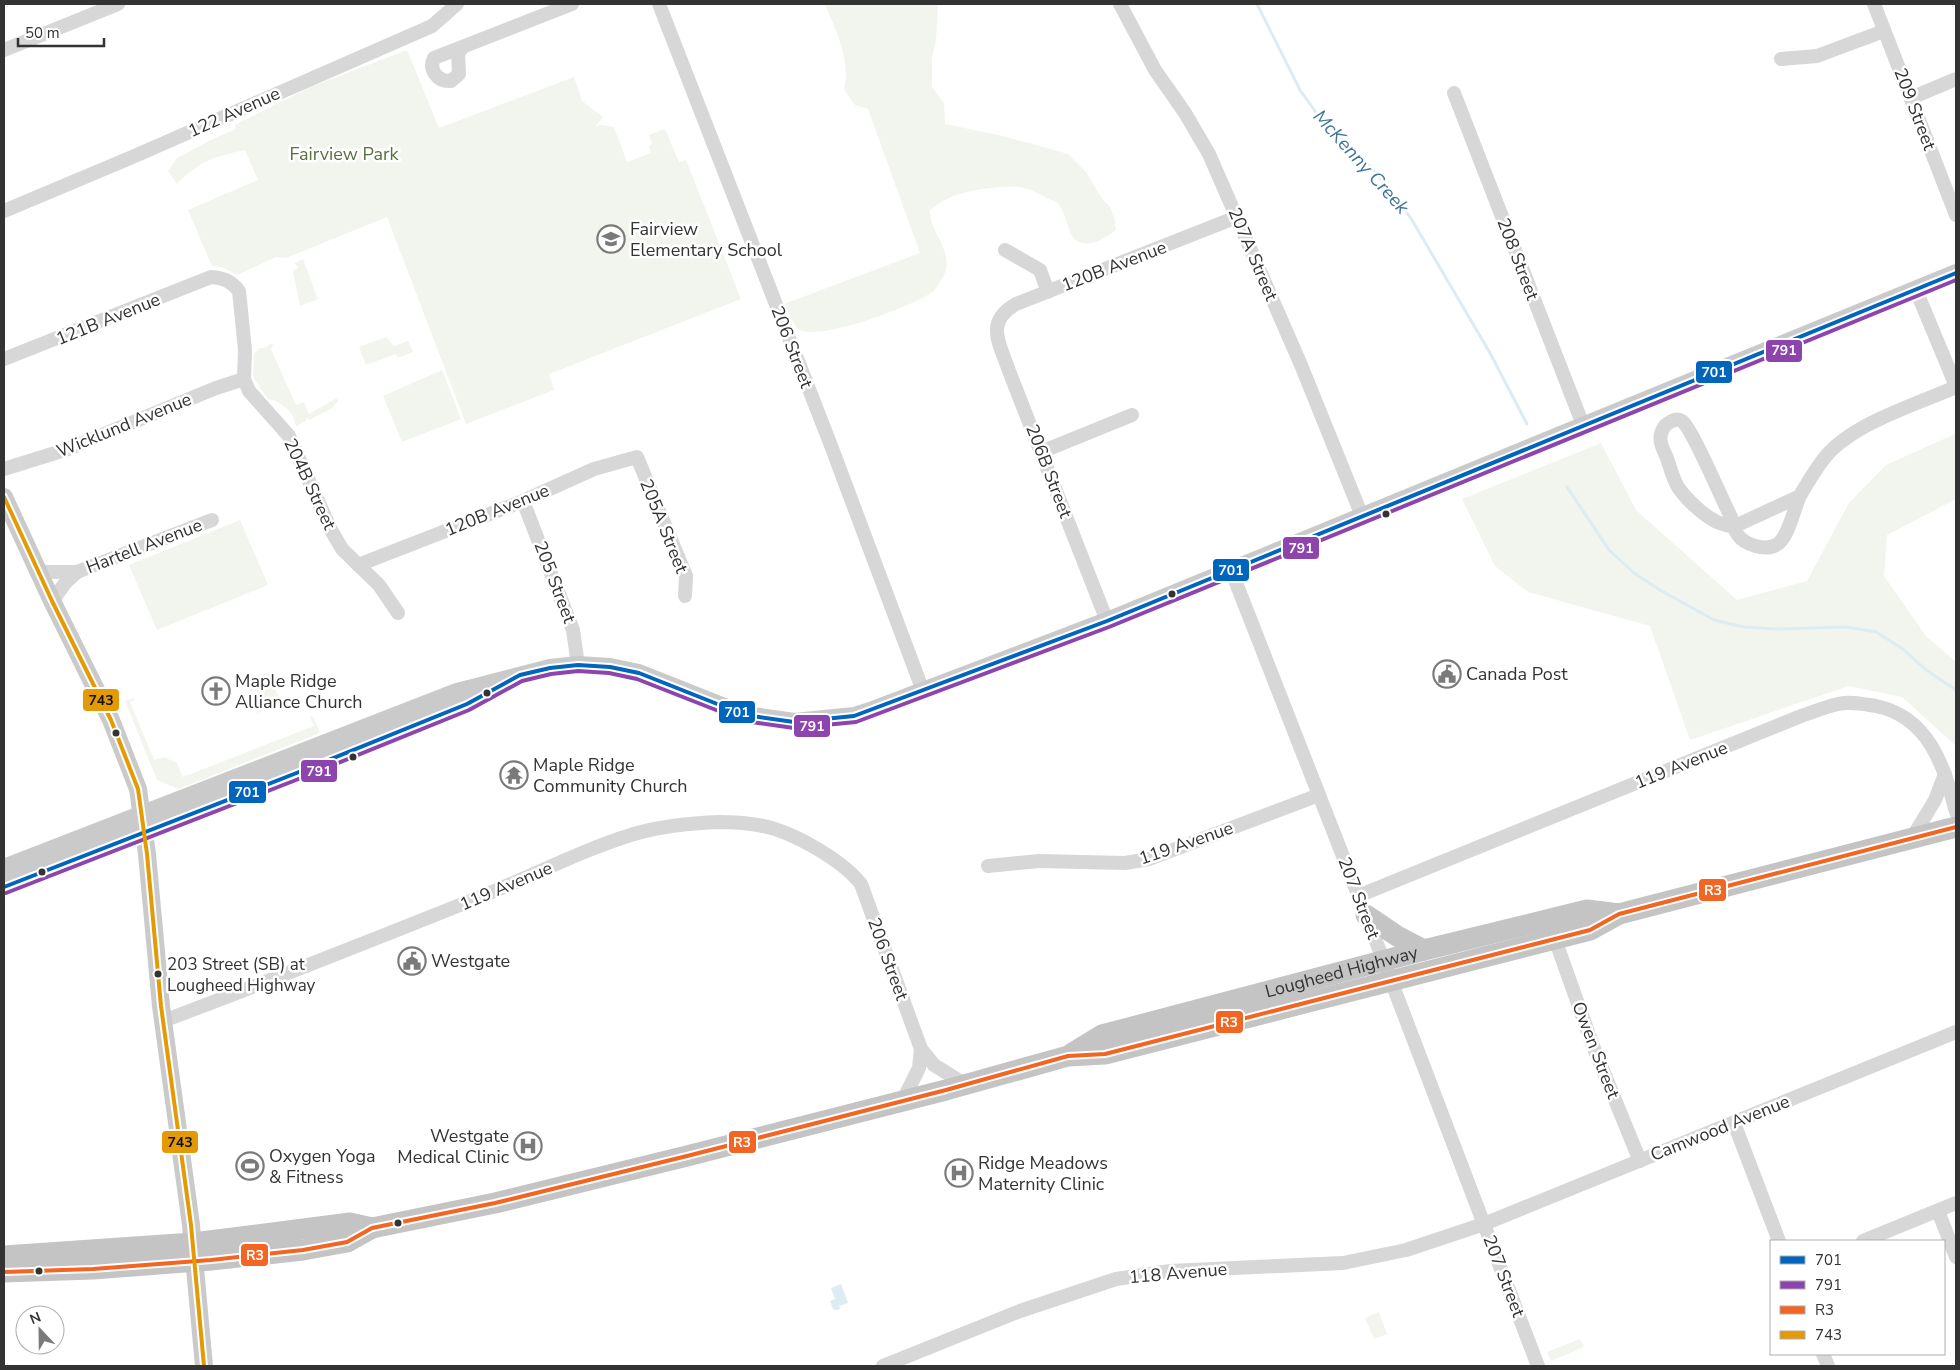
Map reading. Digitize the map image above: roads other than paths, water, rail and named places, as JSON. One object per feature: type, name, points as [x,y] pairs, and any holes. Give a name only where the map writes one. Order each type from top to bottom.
[{"type":"highway","name":"Lougheed Highway","points":[[4,1272],[93,1269],[350,1223],[372,1228],[495,1203],[902,1102],[1068,1056],[1105,1054],[1590,930],[1619,914],[1956,827]]},
{"type":"highway","points":[[1362,905],[1397,936],[1424,950]]},
{"type":"highway","name":"Lougheed Highway","points":[[1068,1056],[1102,1035],[1383,960],[1587,910],[1619,914]]},
{"type":"highway","name":"Lougheed Highway","points":[[4,1256],[194,1252]]},
{"type":"main road","points":[[4,868],[457,692],[550,668],[578,665],[610,667],[639,673],[745,715],[794,722],[854,716],[1107,621],[1956,273]]},
{"type":"main road","points":[[4,497],[38,572],[111,720],[138,789],[163,1021],[194,1252],[204,1366]]},
{"type":"main road","points":[[4,888],[467,704],[520,675]]},
{"type":"street","points":[[4,50],[118,4]]},
{"type":"street","name":"122 Avenue","points":[[4,211],[432,26],[457,4]]},
{"type":"street","points":[[463,46],[572,4]]},
{"type":"street","name":"206 Street","points":[[659,4],[830,443],[923,691]]},
{"type":"street","name":"207A Street","points":[[1120,4],[1155,70],[1199,135],[1213,162],[1301,365],[1362,516]]},
{"type":"street","name":"209 Street","points":[[1874,4],[1956,214]]},
{"type":"street","points":[[1781,59],[1817,56],[1884,31]]},
{"type":"street","points":[[1911,98],[1956,80]]},
{"type":"street","name":"208 Street","points":[[1454,93],[1583,425]]},
{"type":"street","name":"120B Avenue","points":[[998,321],[1001,314],[1008,309],[1237,217]]},
{"type":"street","points":[[1006,250],[1040,270],[1048,292]]},
{"type":"street","name":"121B Avenue","points":[[4,359],[212,277],[223,278],[233,284],[238,291],[245,350],[244,379]]},
{"type":"street","points":[[1800,496],[1733,527],[1715,521],[1698,508],[1678,486],[1661,444],[1660,437],[1666,424],[1678,420],[1685,424],[1694,440],[1731,518],[1733,527],[1739,537],[1758,547],[1777,545],[1783,539],[1800,496],[1826,456],[1850,435],[1868,425],[1956,387],[1916,290]]},
{"type":"street","name":"206B Street","points":[[998,321],[996,329],[998,339],[1107,621]]},
{"type":"street","name":"Wicklund Avenue","points":[[4,469],[73,447],[216,388],[244,379]]},
{"type":"street","name":"204B Street","points":[[244,379],[250,393],[289,436],[331,530],[342,549],[379,585],[398,613]]},
{"type":"street","points":[[1041,452],[1132,415]]},
{"type":"street","name":"120B Avenue","points":[[358,565],[523,501],[594,469],[637,458]]},
{"type":"street","name":"205A Street","points":[[637,458],[686,576],[685,596]]},
{"type":"street","name":"205 Street","points":[[523,501],[573,630],[578,665]]},
{"type":"street","name":"Hartell Avenue","points":[[38,572],[77,572],[212,520]]},
{"type":"street","name":"207 Street","points":[[1231,570],[1362,905],[1538,1366]]},
{"type":"street","name":"Hartell Avenue","points":[[52,601],[66,582],[77,572]]},
{"type":"street","name":"119 Avenue","points":[[1362,905],[1793,720],[1837,704],[1860,703],[1880,707],[1900,714],[1918,726],[1951,778],[1956,812]]},
{"type":"street","points":[[1912,838],[1951,778]]},
{"type":"street","name":"119 Avenue","points":[[988,866],[1039,861],[1125,863],[1149,859],[1318,795]]},
{"type":"street","name":"119 Avenue","points":[[163,1021],[488,894],[606,844],[653,829],[721,822],[759,825],[808,844],[850,871]]},
{"type":"street","name":"206 Street","points":[[850,871],[861,884],[921,1049],[934,1065],[966,1085]]},
{"type":"street","name":"Owen Street","points":[[1555,939],[1594,1046],[1640,1161]]},
{"type":"street","name":"Camwood Avenue","points":[[1484,1224],[1956,1032]]},
{"type":"street","points":[[902,1102],[919,1068],[921,1049]]},
{"type":"street","points":[[1734,1122],[1779,1240]]},
{"type":"street","points":[[1866,1240],[1956,1204]]},
{"type":"street","points":[[1938,1211],[1956,1258]]},
{"type":"street","name":"118 Avenue","points":[[882,1366],[1020,1311],[1116,1279],[1170,1271],[1343,1263],[1406,1250],[1484,1224]]},
{"type":"waterway","name":"McKenny Creek","points":[[1257,4],[1300,90],[1320,118],[1368,164],[1391,190],[1412,220],[1490,353],[1527,424]]},
{"type":"waterway","name":"McKenny Creek","points":[[1567,487],[1609,550],[1634,573],[1714,620],[1744,627],[1776,629],[1846,627],[1876,632],[1903,649],[1926,670],[1956,690]]},
{"type":"place","name":"Fairview Elementary School","points":[[611,239]]},
{"type":"place","name":"Canada Post","points":[[1447,674]]},
{"type":"place","name":"Maple Ridge Alliance Church","points":[[216,691]]},
{"type":"place","name":"Maple Ridge Community Church","points":[[514,775]]},
{"type":"place","name":"Westgate","points":[[412,961]]},
{"type":"place","name":"203 Street (SB) at Lougheed Highway","points":[[158,974]]},
{"type":"place","name":"Westgate Medical Clinic","points":[[528,1146]]},
{"type":"place","name":"Oxygen Yoga & Fitness","points":[[250,1166]]},
{"type":"place","name":"Ridge Meadows Maternity Clinic","points":[[959,1173]]},
{"type":"park label","name":"Fairview Park","points":[[344,154]]}]
